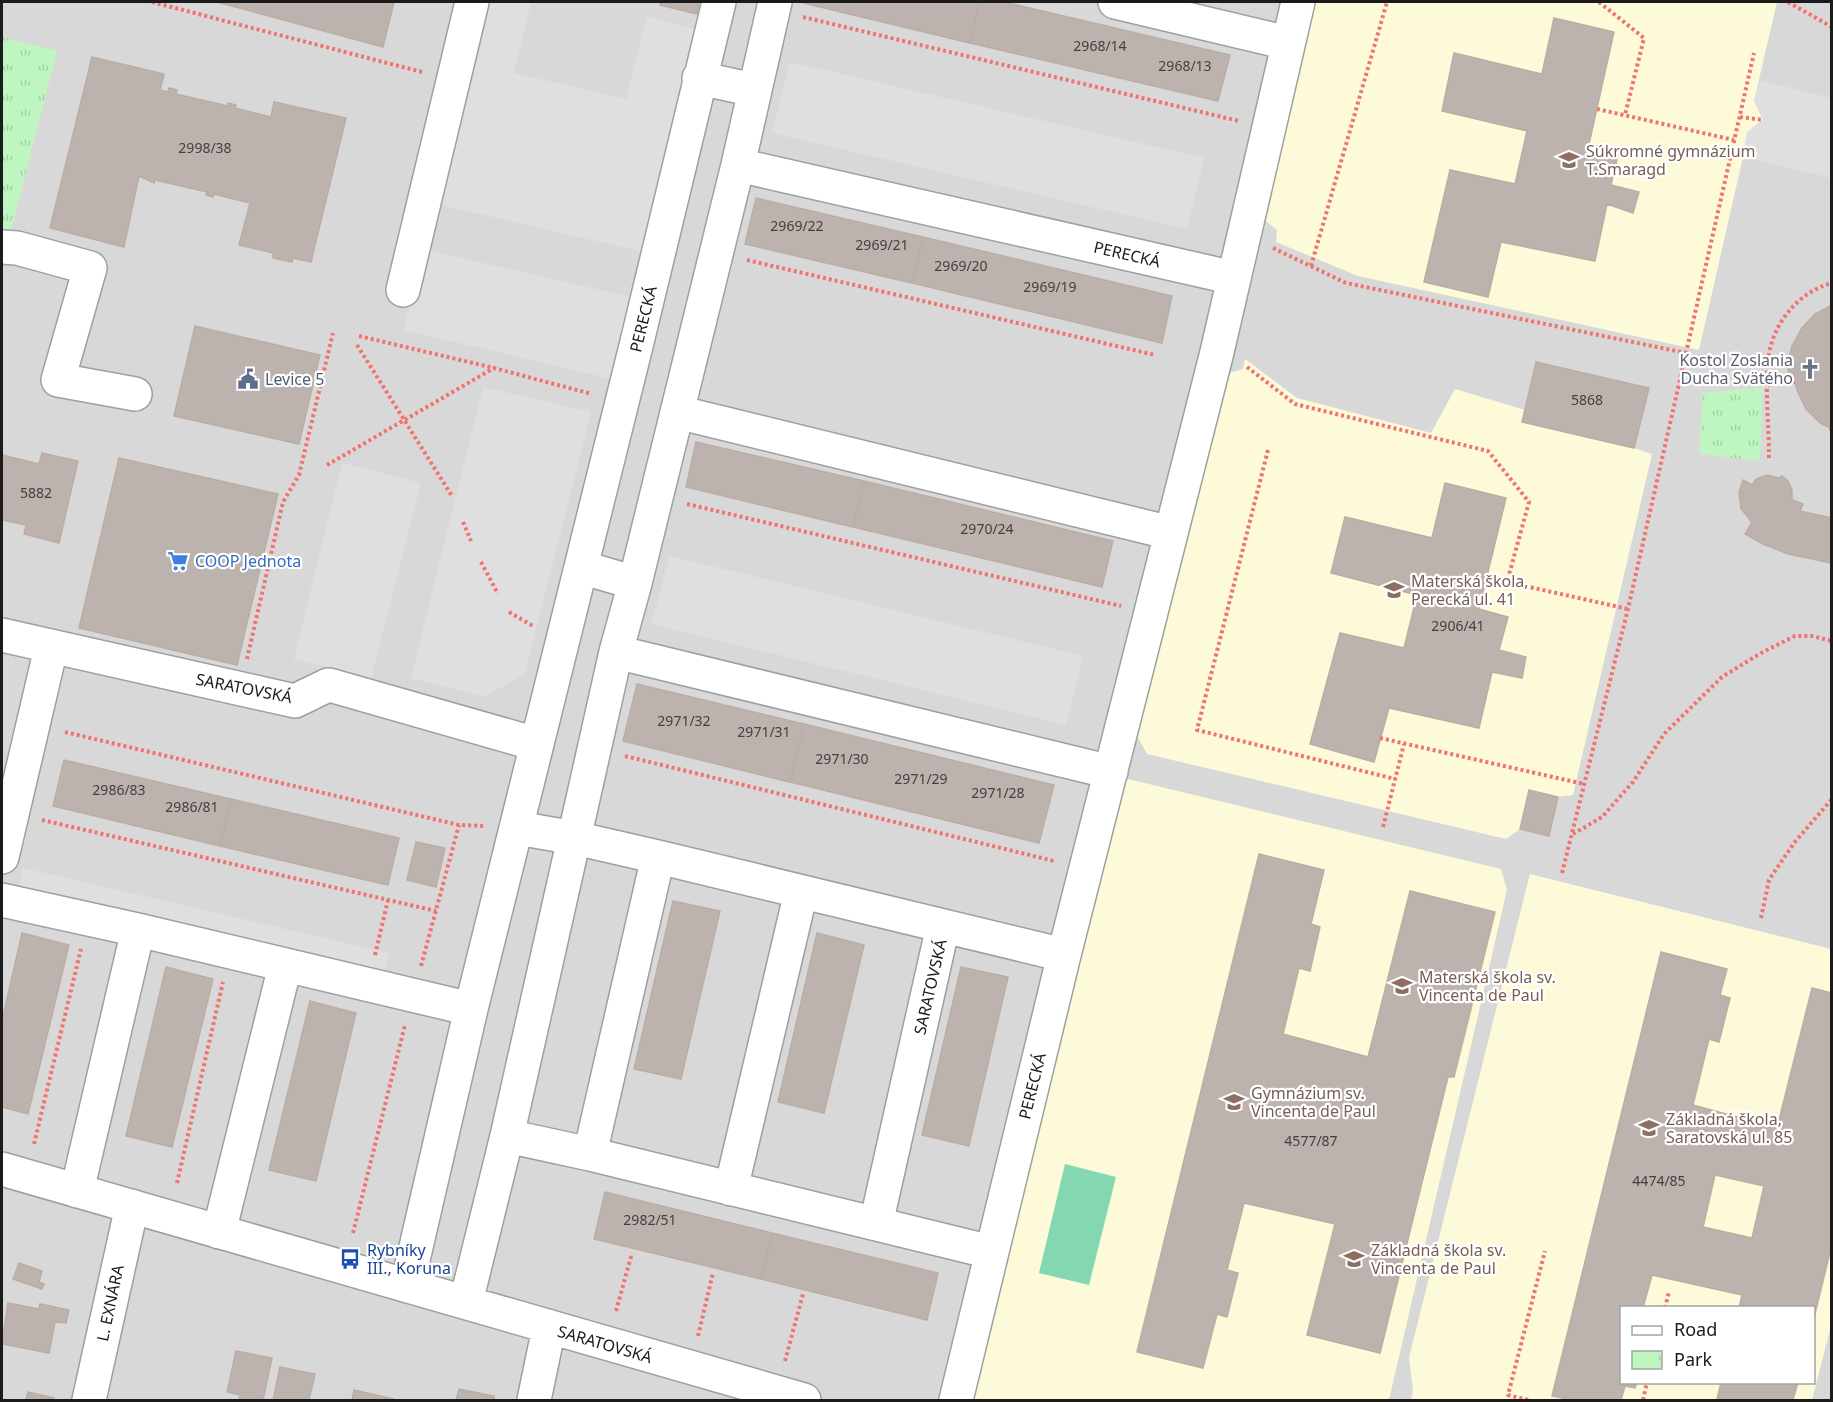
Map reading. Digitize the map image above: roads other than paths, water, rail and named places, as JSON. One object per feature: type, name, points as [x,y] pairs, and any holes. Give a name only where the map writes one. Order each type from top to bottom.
[{"type":"street","points":[[403,290],[472,2]]},
{"type":"street","name":"PERECKÁ","points":[[536,744],[552,633],[581,567],[719,2]]},
{"type":"street","points":[[1115,2],[1288,43]]},
{"type":"street","name":"PERECKÁ","points":[[956,1401],[1064,955],[1217,352],[1298,2]]},
{"type":"street","points":[[466,1302],[507,1136],[616,652],[717,253],[774,6]]},
{"type":"street","points":[[699,78],[754,90]]},
{"type":"street","name":"PERECKÁ","points":[[738,165],[1234,278]]},
{"type":"street","points":[[2,247],[17,248],[90,268],[58,380],[135,394]]},
{"type":"street","points":[[677,412],[1171,533]]},
{"type":"street","points":[[581,567],[635,583]]},
{"type":"street","name":"SARATOVSKÁ","points":[[2,635],[51,648],[295,701],[328,685],[536,744]]},
{"type":"street","points":[[2,857],[51,648]]},
{"type":"street","points":[[616,652],[1111,772]]},
{"type":"street","points":[[407,1286],[471,1009],[536,744]]},
{"type":"street","name":"SARATOVSKÁ","points":[[517,828],[575,838],[658,857],[1064,955]]},
{"type":"street","points":[[590,1154],[658,857]]},
{"type":"street","points":[[731,1189],[801,892]]},
{"type":"street","points":[[2,900],[471,1009]]},
{"type":"street","name":"SARATOVSKÁ","points":[[876,1224],[943,926]]},
{"type":"street","points":[[77,1191],[138,930]]},
{"type":"street","points":[[219,1232],[285,966]]},
{"type":"street","points":[[507,1136],[590,1154],[991,1252]]},
{"type":"street","name":"SARATOVSKÁ","points":[[2,1169],[804,1401]]},
{"type":"street","name":"L. EXNÁRA","points":[[89,1401],[132,1206]]},
{"type":"street","points":[[534,1401],[549,1328]]},
{"type":"place","name":"Súkromné gymnázium T.Smaragd","points":[[1569,160]]},
{"type":"place","name":"Kostol Zoslania Ducha Svätého","points":[[1810,369]]},
{"type":"place","name":"Levice 5","points":[[248,379]]},
{"type":"place","name":"COOP Jednota","points":[[178,561]]},
{"type":"place","name":"Materská škola, Perecká ul. 41","points":[[1394,590]]},
{"type":"place","name":"Materská škola sv. Vincenta de Paul","points":[[1402,986]]},
{"type":"place","name":"Gymnázium sv. Vincenta de Paul","points":[[1234,1102]]},
{"type":"place","name":"Základná škola, Saratovská ul. 85","points":[[1649,1128]]},
{"type":"place","name":"Rybníky III., Koruna","points":[[350,1259]]},
{"type":"place","name":"Základná škola sv. Vincenta de Paul","points":[[1354,1259]]}]
